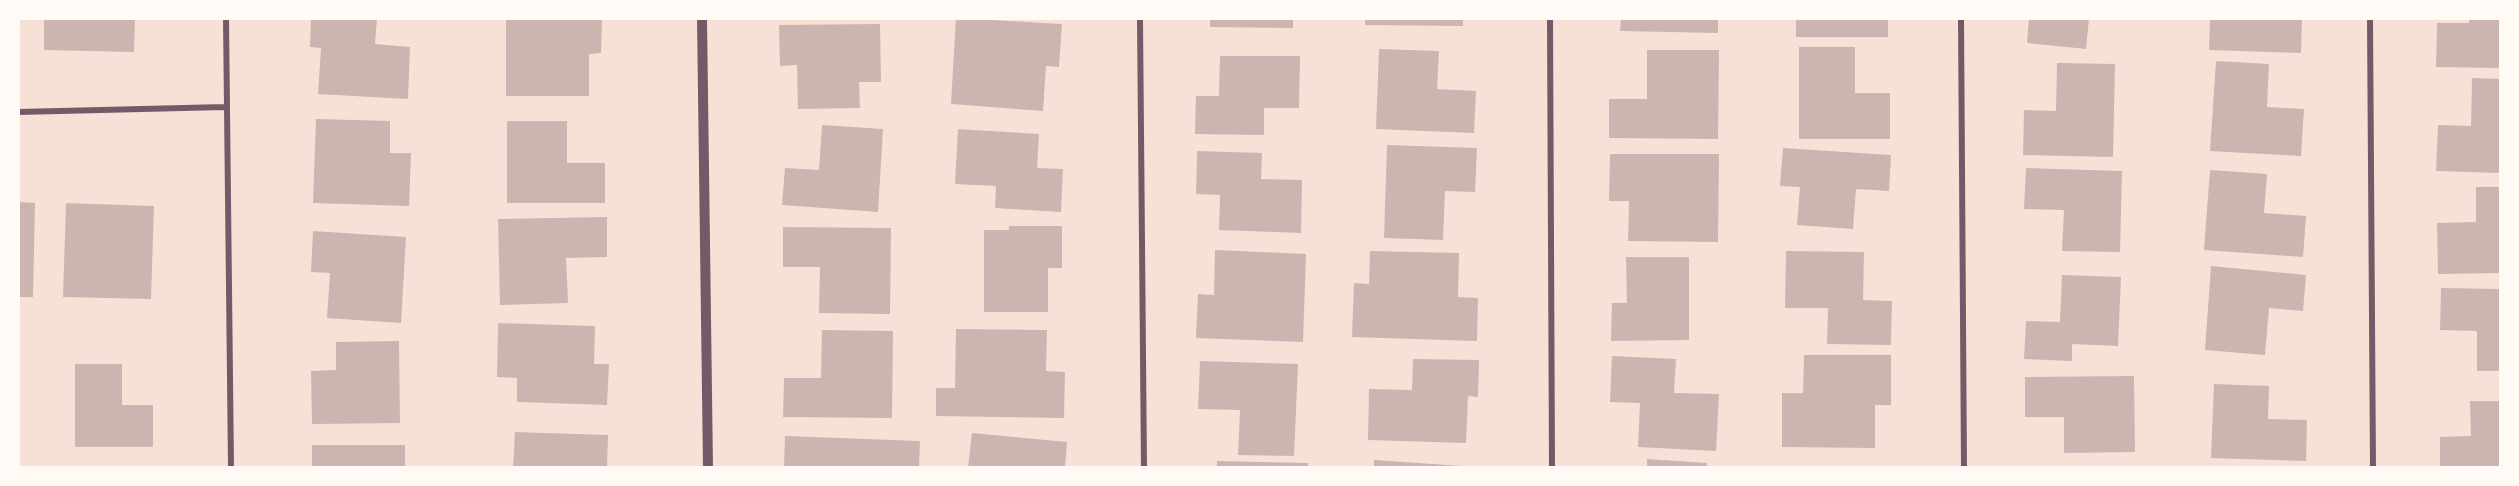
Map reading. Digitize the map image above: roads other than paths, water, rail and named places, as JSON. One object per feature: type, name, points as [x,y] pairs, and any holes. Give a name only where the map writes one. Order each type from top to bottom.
[{"type":"street","points":[[225,18],[231,468]]},
{"type":"street","points":[[702,18],[708,468]]},
{"type":"street","points":[[1140,18],[1144,468]]},
{"type":"street","points":[[1550,18],[1552,468]]},
{"type":"street","points":[[1961,18],[1964,468]]},
{"type":"street","points":[[2370,18],[2373,468]]},
{"type":"street","points":[[18,112],[225,107]]}]
